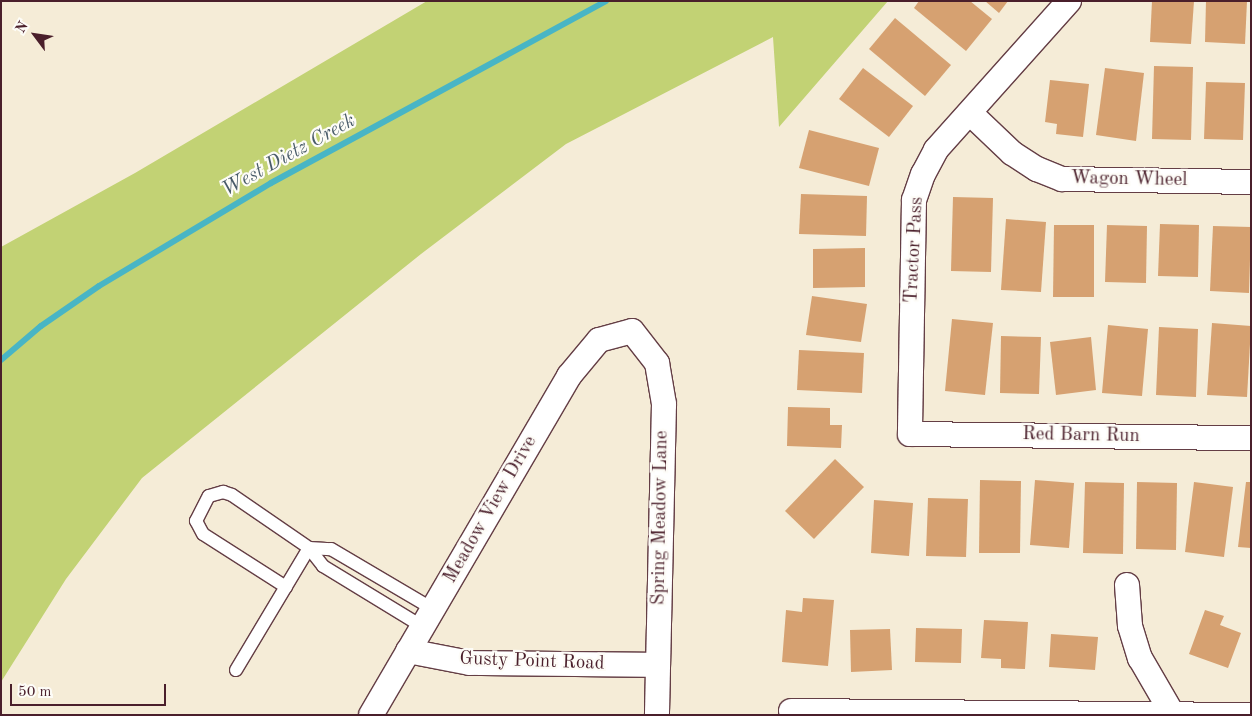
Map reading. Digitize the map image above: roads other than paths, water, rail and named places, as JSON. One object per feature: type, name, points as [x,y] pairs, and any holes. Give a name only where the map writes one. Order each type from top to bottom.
[{"type":"street","name":"Tractor Pass","points":[[910,434],[914,200],[923,174],[936,150],[1069,1]]},
{"type":"street","name":"Wagon Wheel","points":[[970,113],[1012,153],[1036,169],[1062,179],[1251,182]]},
{"type":"street","name":"Meadow View Drive","points":[[371,715],[569,376],[599,340],[632,331]]},
{"type":"street","name":"Spring Meadow Lane","points":[[632,331],[657,363],[664,404],[657,715]]},
{"type":"street","name":"Red Barn Run","points":[[910,434],[1251,438]]},
{"type":"street","points":[[1127,585],[1130,626],[1140,658],[1173,714]]},
{"type":"street","name":"Gusty Point Road","points":[[408,651],[470,663],[657,665]]},
{"type":"street","points":[[791,711],[1251,715]]},
{"type":"lane","points":[[286,587],[203,534],[196,521],[209,496],[223,492],[232,495],[309,548],[323,566],[428,618]]},
{"type":"lane","points":[[309,548],[331,550],[428,618]]},
{"type":"lane","points":[[236,670],[309,548]]},
{"type":"waterway","name":"West Dietz Creek","points":[[1,360],[41,326],[99,286],[271,183],[606,1]]}]
